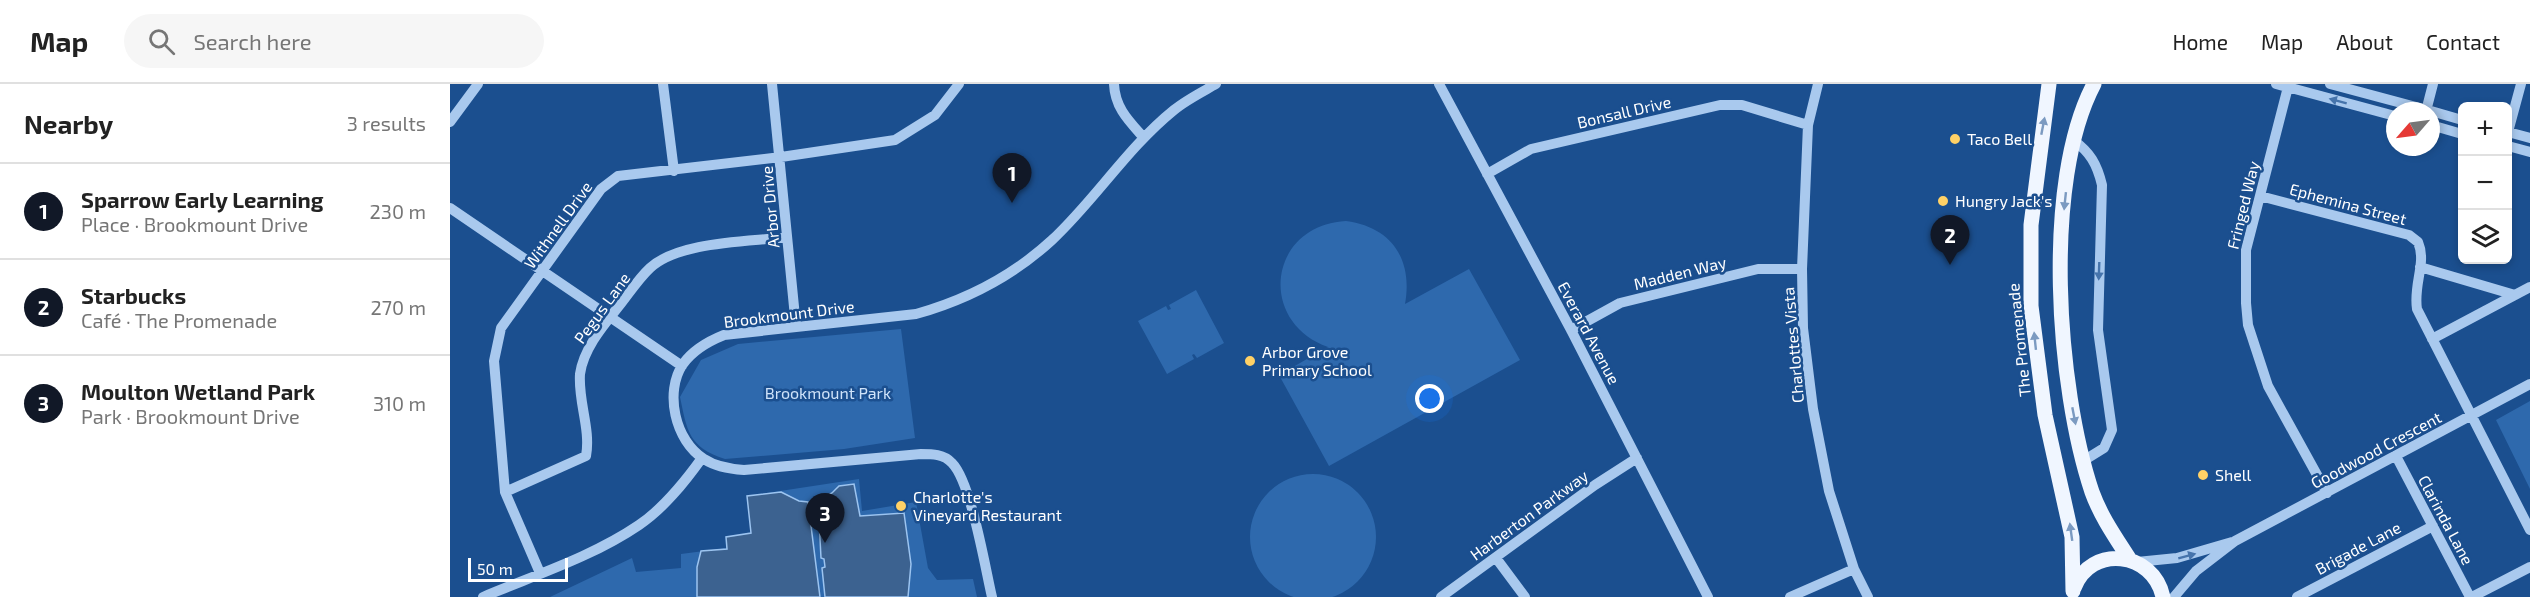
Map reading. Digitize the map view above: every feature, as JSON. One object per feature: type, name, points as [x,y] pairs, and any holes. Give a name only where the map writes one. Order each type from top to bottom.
[{"type":"main road","name":"The Promenade","points":[[2049,84],[2035,179],[2031,225],[2031,306],[2044,415],[2072,537],[2072,594]]},
{"type":"main road","points":[[2094,84],[2080,115],[2073,140],[2064,206],[2061,302],[2072,410],[2083,461],[2099,509],[2133,561],[2152,574],[2160,585],[2163,597]]},
{"type":"main road","points":[[2072,594],[2082,573],[2092,565],[2111,558],[2133,561]]},
{"type":"street","points":[[663,84],[674,171]]},
{"type":"street","name":"Arbor Drive","points":[[772,84],[796,327]]},
{"type":"street","name":"Withnell Drive","points":[[540,573],[505,492],[494,361],[501,328],[601,189],[618,176],[674,171],[895,140],[935,115],[959,84]]},
{"type":"street","points":[[1114,84],[1119,108],[1144,138]]},
{"type":"street","name":"Brookmount Drive","points":[[682,366],[697,350],[724,335],[916,314],[936,308],[988,285],[1029,259],[1052,240],[1144,138],[1174,110],[1216,84]]},
{"type":"street","name":"Everard Avenue","points":[[1440,84],[1571,330],[1708,597]]},
{"type":"street","name":"Charlottes Vista","points":[[1818,84],[1808,125],[1802,269],[1803,328],[1813,409],[1829,491],[1854,569],[1868,597]]},
{"type":"street","points":[[2276,84],[2386,114]]},
{"type":"street","points":[[2330,84],[2395,102]]},
{"type":"street","points":[[2430,102],[2433,84]]},
{"type":"street","points":[[2512,117],[2521,84]]},
{"type":"street","points":[[450,122],[471,86]]},
{"type":"street","name":"Fringed Way","points":[[2288,87],[2246,250],[2244,287],[2248,325],[2268,386],[2327,493]]},
{"type":"street","name":"Bonsall Drive","points":[[1487,174],[1531,149],[1720,105],[1742,105],[1808,125]]},
{"type":"street","points":[[2440,114],[2458,119]]},
{"type":"street","points":[[2440,128],[2458,133]]},
{"type":"street","points":[[2512,133],[2530,138]]},
{"type":"street","points":[[2073,140],[2086,149],[2096,162],[2102,184],[2098,330],[2112,430],[2104,448],[2083,461]]},
{"type":"street","points":[[2512,147],[2530,152]]},
{"type":"street","name":"Ephemina Street","points":[[2260,195],[2409,235],[2418,242],[2422,250],[2415,298],[2417,309],[2530,530]]},
{"type":"street","points":[[450,208],[682,366],[675,387],[677,421],[687,441],[702,458],[722,467],[744,470],[938,454],[951,461],[967,492],[992,597]]},
{"type":"street","name":"Pegus Lane","points":[[505,492],[586,456],[589,442],[580,376],[584,356],[610,317],[651,267],[685,250],[716,244],[787,237]]},
{"type":"street","points":[[2420,267],[2515,295]]},
{"type":"street","name":"Madden Way","points":[[1571,330],[1620,303],[1758,269],[1802,269]]},
{"type":"street","points":[[2432,339],[2530,287]]},
{"type":"street","name":"Goodwood Crescent","points":[[2174,597],[2196,571],[2235,541],[2530,384]]},
{"type":"street","name":"Clarinda Lane","points":[[2396,456],[2471,597]]},
{"type":"street","points":[[490,596],[609,543],[640,524],[665,503],[702,458]]},
{"type":"street","name":"Harberton Parkway","points":[[1441,597],[1595,485],[1637,458]]},
{"type":"street","name":"Brigade Lane","points":[[2297,597],[2433,526]]},
{"type":"street","name":"Goodwood Crescent","points":[[2133,561],[2177,558],[2235,541]]},
{"type":"street","points":[[1496,558],[1525,597]]},
{"type":"street","points":[[2471,597],[2530,567]]},
{"type":"street","points":[[1790,597],[1854,569]]},
{"type":"green space","points":[[1346,221],[1376,230],[1396,248],[1406,273],[1405,304],[1469,269],[1520,360],[1329,466],[1279,375],[1328,347],[1305,334],[1290,317],[1282,297],[1281,276],[1287,256],[1301,239],[1320,226]]},
{"type":"green space","points":[[1196,290],[1224,343],[1197,358],[1194,354],[1192,355],[1194,359],[1167,374],[1138,321],[1166,306],[1168,310],[1171,309],[1169,305]]},
{"type":"green space","name":"Brookmount Park","points":[[901,329],[915,438],[844,449],[725,459],[703,449],[691,436],[680,397],[701,360],[738,344]]},
{"type":"green space","points":[[2530,401],[2530,489],[2496,420]]},
{"type":"green space","points":[[1301,475],[1325,475],[1348,484],[1366,502],[1375,525],[1375,549],[1366,572],[1348,590],[1329,598],[1297,598],[1278,590],[1260,572],[1251,549],[1251,525],[1260,502],[1278,484]]},
{"type":"green space","points":[[859,479],[862,511],[916,502],[928,568],[937,580],[973,579],[977,597],[550,597],[632,558],[636,572],[681,568],[681,554],[727,548],[726,537],[751,533],[747,496]]},
{"type":"shaded area","points":[[854,484],[860,516],[904,513],[911,564],[908,597],[825,597],[822,568],[825,567],[824,559],[821,558],[818,500],[832,493],[839,486]]},
{"type":"shaded area","points":[[781,492],[799,501],[808,502],[820,597],[697,597],[697,567],[701,551],[727,549],[726,537],[751,533],[747,496]]},
{"type":"place","name":"Taco Bell","points":[[1955,139]]},
{"type":"place","name":"Hungry Jack's","points":[[1943,201]]},
{"type":"place","name":"Sparrow Early Learning","points":[[1012,203]]},
{"type":"place","name":"Starbucks","points":[[1950,265]]},
{"type":"place","name":"Arbor Grove Primary School","points":[[1250,361]]},
{"type":"place","name":"Shell","points":[[2203,475]]},
{"type":"place","name":"Charlotte's Vineyard Restaurant","points":[[901,506]]},
{"type":"place","name":"Moulton Wetland Park","points":[[825,543]]}]
